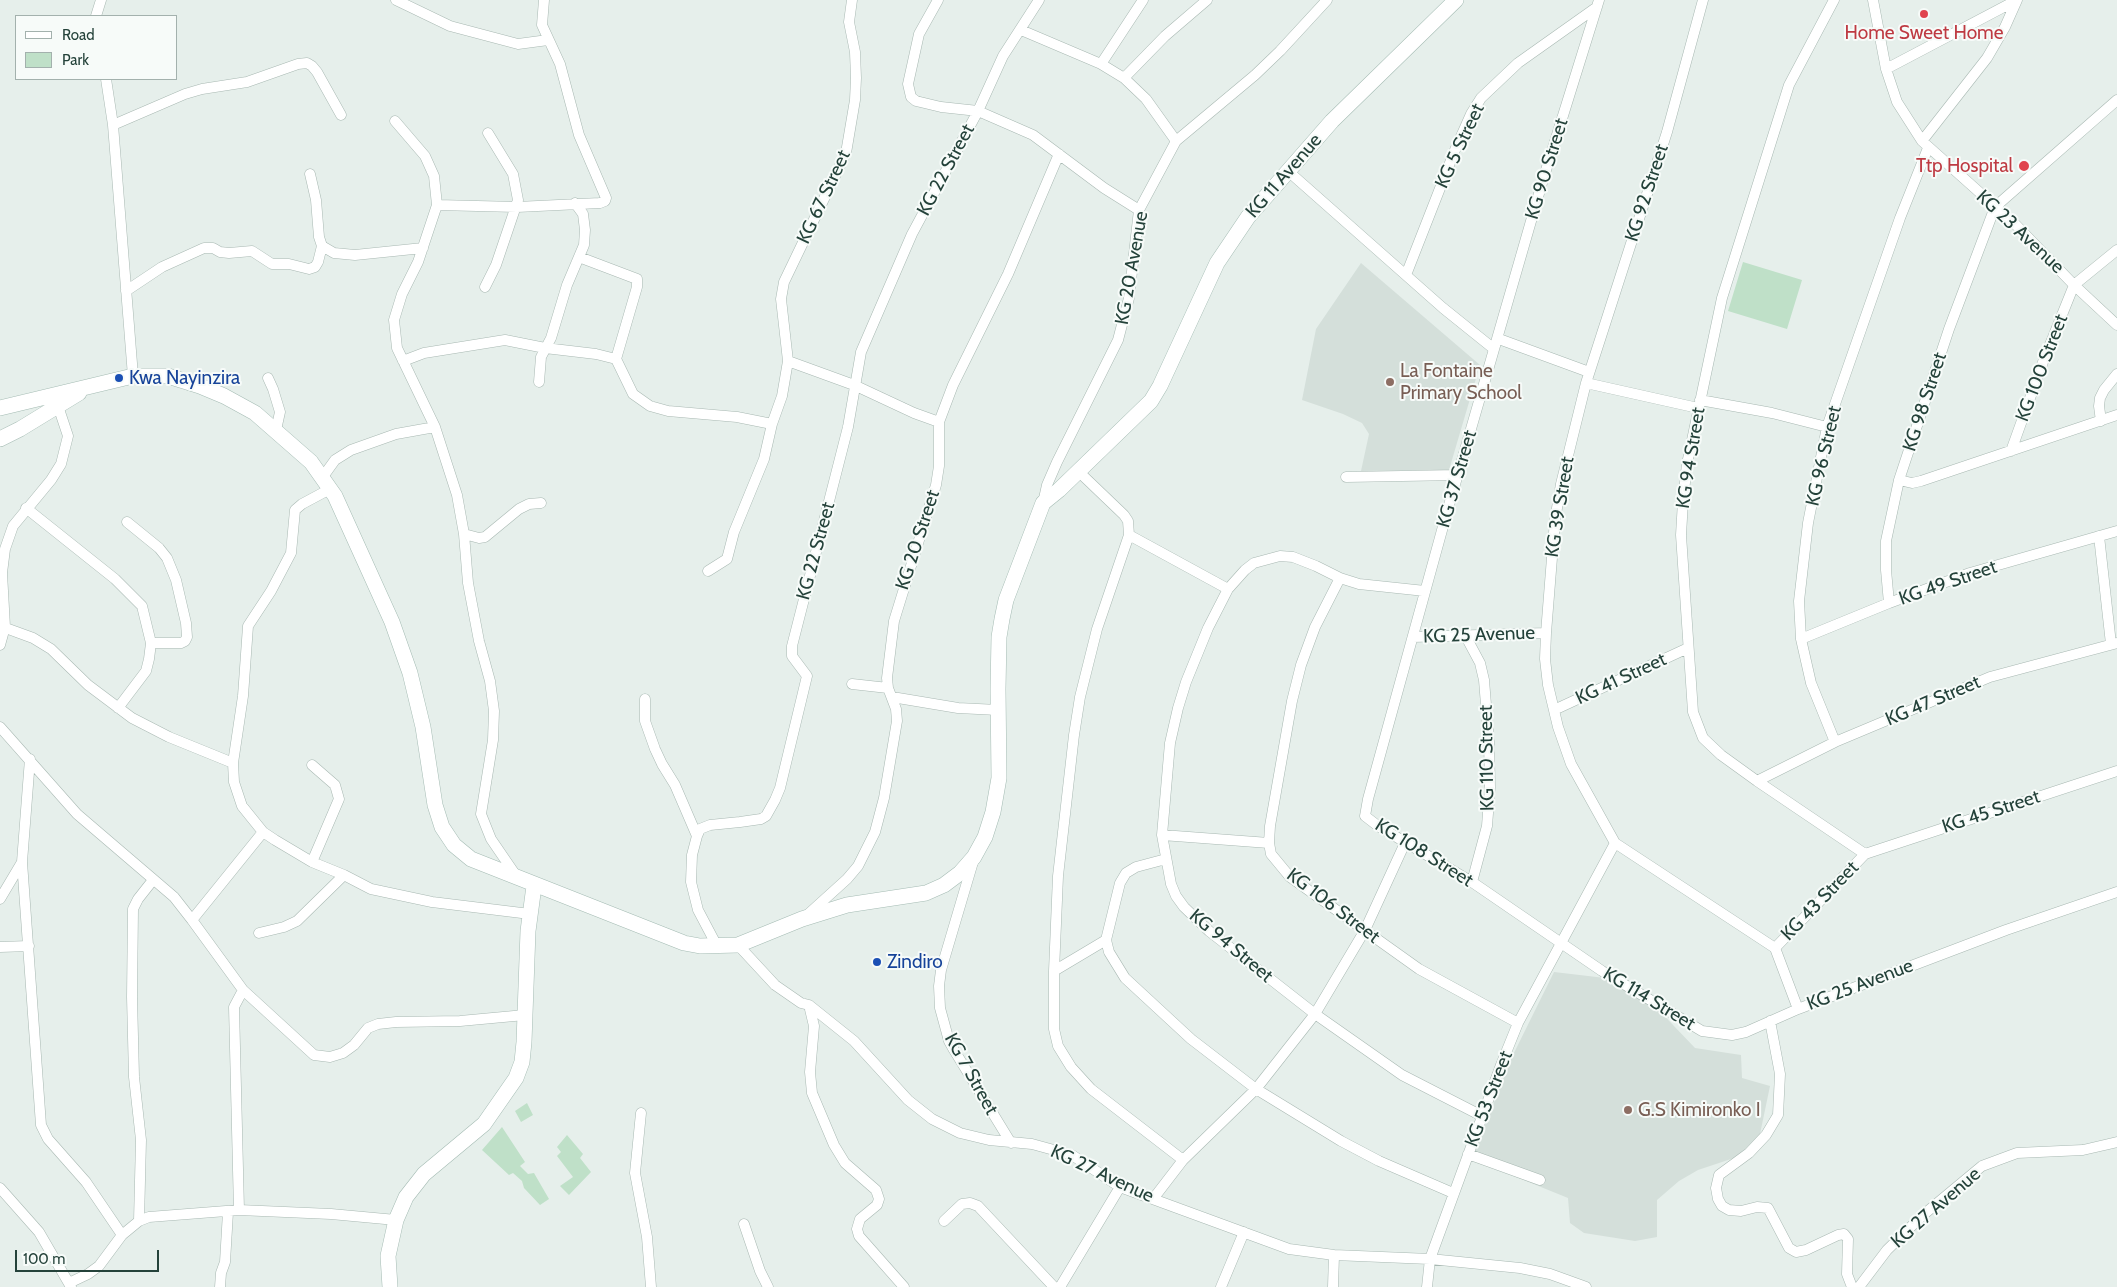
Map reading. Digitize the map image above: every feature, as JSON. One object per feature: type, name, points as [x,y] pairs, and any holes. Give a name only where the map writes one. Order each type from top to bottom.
[{"type":"main road","name":"KG 11 Avenue","points":[[1044,503],[1143,410],[1160,386],[1217,263],[1248,217],[1332,121],[1456,0]]},
{"type":"main road","points":[[0,408],[133,376],[168,376],[224,396],[255,413],[311,462],[326,483],[353,533],[378,587],[410,673],[423,727],[435,805],[442,827],[454,845],[471,859],[519,880],[684,943],[717,946],[738,945],[802,919],[847,905],[926,893],[944,885],[960,874],[974,857],[985,837],[993,812],[999,778],[999,637],[1002,619],[1006,600],[1044,503]]},
{"type":"main road","points":[[0,439],[78,394],[103,383]]},
{"type":"main road","points":[[390,1287],[388,1256],[396,1220],[406,1197],[424,1174],[484,1124],[516,1078],[522,1062],[530,914],[534,886]]},
{"type":"street","points":[[96,15],[101,0]]},
{"type":"street","points":[[396,0],[450,26],[518,44],[548,40]]},
{"type":"street","points":[[437,205],[517,207],[604,203],[606,198],[579,135],[560,64],[542,25],[544,0]]},
{"type":"street","name":"KG 67 Street","points":[[708,572],[727,559],[734,532],[764,459],[772,424],[782,396],[788,361],[781,299],[784,282],[822,206],[834,177],[842,165],[849,141],[856,78],[855,52],[849,22],[852,0]]},
{"type":"street","points":[[938,0],[919,34],[908,84],[911,97],[916,101],[941,107],[978,111],[1033,135],[1104,188],[1139,210]]},
{"type":"street","name":"KG 22 Street","points":[[696,836],[700,829],[710,825],[761,819],[766,816],[775,800],[807,676],[792,656],[792,646],[843,445],[861,352],[912,234],[978,111],[1003,56],[1039,0]]},
{"type":"street","points":[[1101,64],[1143,0]]},
{"type":"street","points":[[1124,78],[1165,36],[1207,0]]},
{"type":"street","name":"KG 20 Avenue","points":[[1044,503],[1047,485],[1057,462],[1118,340],[1129,298],[1139,210],[1176,141],[1255,75],[1327,0]]},
{"type":"street","name":"KG 92 Street","points":[[1586,383],[1667,132],[1703,0]]},
{"type":"street","name":"KG 94 Street","points":[[1834,0],[1789,85],[1722,298],[1687,464],[1682,526],[1693,712],[1698,728],[1708,745],[1757,781],[1865,854]]},
{"type":"street","name":"KG 23 Avenue","points":[[1874,0],[1886,69],[1897,102],[1925,145],[2032,240],[2074,286],[2117,325]]},
{"type":"street","points":[[1886,69],[2017,0]]},
{"type":"street","name":"KG 96 Street","points":[[1836,742],[1811,683],[1800,639],[1799,601],[1803,560],[1808,523],[1827,427],[1925,145],[1986,58],[2005,27],[2017,0]]},
{"type":"street","name":"KG 5 Street","points":[[1406,275],[1455,150],[1471,114],[1481,98],[1518,63],[1598,4]]},
{"type":"street","name":"KG 90 Street","points":[[1498,339],[1542,183],[1598,4]]},
{"type":"street","points":[[1021,30],[1101,64],[1124,78],[1146,99],[1176,141]]},
{"type":"street","points":[[113,125],[185,94],[202,89],[247,82],[298,64],[307,63],[317,72],[341,114]]},
{"type":"street","points":[[106,80],[113,125],[133,376]]},
{"type":"street","points":[[1995,206],[2117,100]]},
{"type":"street","points":[[395,121],[426,156],[434,176],[437,205],[418,262],[402,294],[394,320],[397,348],[434,426],[457,495],[464,534],[468,583],[479,641],[490,681],[494,711],[493,740],[481,814],[491,839],[519,880]]},
{"type":"street","points":[[485,287],[496,265],[517,207],[517,189],[513,174],[488,133]]},
{"type":"street","name":"KG 20 Street","points":[[802,919],[858,866],[875,832],[884,798],[897,721],[890,692],[887,668],[897,608],[913,563],[936,486],[939,466],[939,422],[953,385],[1008,274],[1059,154]]},
{"type":"street","points":[[1288,171],[1406,275],[1494,349]]},
{"type":"street","points":[[126,291],[162,267],[204,248],[213,248],[229,253],[252,251],[272,264],[289,264],[309,269],[315,267],[322,246],[319,238],[316,200],[310,174]]},
{"type":"street","points":[[539,382],[541,357],[551,338],[578,257],[584,245],[585,230],[582,214],[575,203]]},
{"type":"street","name":"KG 98 Street","points":[[1888,603],[1886,541],[1899,480],[1949,330],[1995,206]]},
{"type":"street","points":[[322,246],[334,253],[355,255],[423,248]]},
{"type":"street","points":[[2074,286],[2117,250]]},
{"type":"street","points":[[578,257],[636,279],[637,287],[616,359],[633,394],[650,406],[668,411],[737,417],[772,424]]},
{"type":"street","name":"KG 100 Street","points":[[2011,451],[2043,362],[2074,286]]},
{"type":"street","points":[[1498,339],[1590,372]]},
{"type":"street","name":"KG 37 Street","points":[[1425,590],[1498,339]]},
{"type":"street","points":[[403,361],[424,353],[505,340],[545,348],[596,354],[616,359]]},
{"type":"street","points":[[788,361],[854,385],[914,413],[939,422]]},
{"type":"street","points":[[2101,421],[2100,398],[2117,374]]},
{"type":"street","points":[[268,378],[274,389],[280,412],[276,430]]},
{"type":"street","points":[[1586,383],[1699,404],[1772,413],[1827,427]]},
{"type":"street","name":"KG 39 Street","points":[[1546,633],[1561,484],[1586,383]]},
{"type":"street","points":[[0,646],[3,627],[1,573],[5,549],[13,526],[51,480],[61,464],[68,436],[58,406]]},
{"type":"street","name":"KG 100 Street","points":[[1899,480],[1912,483],[1921,481],[2117,415]]},
{"type":"street","points":[[434,426],[396,434],[351,450],[335,460],[326,483],[295,510],[291,553],[271,591],[248,626],[243,696],[233,763],[234,782],[242,806],[264,832],[312,862],[371,889],[432,902],[530,914]]},
{"type":"street","points":[[1077,470],[1124,515],[1128,521],[1129,535],[1096,629],[1080,697],[1074,735],[1058,876],[1054,970],[1054,1029],[1058,1046],[1071,1067],[1091,1089],[1183,1160]]},
{"type":"street","points":[[1346,477],[1458,475]]},
{"type":"street","points":[[464,534],[479,538],[485,537],[528,504],[541,503]]},
{"type":"street","points":[[26,508],[115,579],[142,606],[151,644],[146,671],[118,708]]},
{"type":"street","points":[[128,522],[159,548],[167,558],[176,580],[186,623],[187,637],[185,641],[181,643],[151,644]]},
{"type":"street","name":"KG 49 Street","points":[[1800,639],[1888,603],[1970,574],[2117,531]]},
{"type":"street","points":[[1129,535],[1228,590],[1254,562],[1280,556],[1293,557],[1340,578],[1374,587],[1425,590]]},
{"type":"street","points":[[2099,536],[2114,644]]},
{"type":"street","points":[[1162,835],[1269,843],[1278,773],[1301,666],[1315,627],[1340,578]]},
{"type":"street","name":"KG 94 Street","points":[[1228,590],[1208,628],[1178,708],[1170,743],[1162,835],[1176,896],[1184,907],[1209,931],[1315,1014],[1402,1075],[1482,1116]]},
{"type":"street","name":"KG 25 Avenue","points":[[1425,590],[1413,637],[1546,633],[1546,672],[1558,727],[1571,764],[1615,842],[1775,948],[1798,1009],[2006,930],[2117,892]]},
{"type":"street","points":[[3,627],[33,638],[51,649],[88,685],[118,708],[169,737],[233,763]]},
{"type":"street","name":"KG 110 Street","points":[[1466,635],[1480,663],[1484,680],[1490,786],[1487,826],[1472,882]]},
{"type":"street","name":"KG 108 Street","points":[[1413,637],[1368,799],[1366,816],[1405,843],[1472,882],[1560,944]]},
{"type":"street","name":"KG 47 Street","points":[[1757,781],[1836,742],[1990,678],[2114,644]]},
{"type":"street","name":"KG 41 Street","points":[[1554,710],[1688,648]]},
{"type":"street","points":[[852,684],[958,708],[998,710]]},
{"type":"street","points":[[645,699],[646,721],[655,749],[675,785],[696,836],[692,855],[691,882],[698,910],[717,946]]},
{"type":"street","points":[[0,727],[77,814],[174,897],[243,990],[307,1049],[320,1057],[330,1058],[343,1053],[354,1045],[368,1028],[378,1024],[460,1021],[525,1015]]},
{"type":"street","points":[[30,760],[22,862],[41,1125],[48,1139],[86,1182],[122,1235]]},
{"type":"street","points":[[312,765],[335,786],[339,799],[312,862]]},
{"type":"street","name":"KG 45 Street","points":[[1865,854],[2117,771]]},
{"type":"street","points":[[192,920],[264,832]]},
{"type":"street","name":"KG 53 Street","points":[[1427,1287],[1430,1259],[1453,1193],[1518,1023],[1615,842]]},
{"type":"street","name":"KG 106 Street","points":[[1269,843],[1271,854],[1290,877],[1419,969],[1518,1023]]},
{"type":"street","points":[[1153,1199],[1183,1160],[1256,1089],[1315,1014],[1365,930],[1405,843]]},
{"type":"street","name":"KG 43 Street","points":[[1775,948],[1865,854]]},
{"type":"street","name":"KG 7 Street","points":[[974,857],[941,970],[939,986],[940,1008],[949,1041],[1011,1143]]},
{"type":"street","points":[[1166,859],[1136,867],[1126,873],[1120,883],[1106,940],[1109,952],[1131,984],[1191,1039],[1256,1089],[1340,1141],[1379,1161],[1453,1193]]},
{"type":"street","points":[[0,899],[22,862]]},
{"type":"street","points":[[259,933],[284,927],[297,921],[344,875]]},
{"type":"street","points":[[139,1221],[141,1140],[134,1077],[132,1007],[133,909],[138,899],[153,880]]},
{"type":"street","points":[[1054,970],[1106,940]]},
{"type":"street","name":"KG 114 Street","points":[[1560,944],[1702,1031],[1732,1035],[1746,1032],[1798,1009]]},
{"type":"street","name":"KG 27 Avenue","points":[[738,945],[775,985],[801,1003],[810,1006],[854,1041],[908,1100],[932,1118],[960,1133],[1011,1143],[1032,1144],[1072,1155],[1120,1187],[1283,1247],[1334,1255],[1430,1259],[1520,1268],[1550,1274],[1586,1287]]},
{"type":"street","points":[[0,946],[29,946]]},
{"type":"street","points":[[239,1210],[234,1007],[243,990]]},
{"type":"street","points":[[810,1006],[814,1026],[810,1072],[812,1093],[834,1145],[846,1163],[876,1190],[879,1199],[877,1205],[857,1224],[859,1236],[904,1287]]},
{"type":"street","points":[[1770,1022],[1780,1074],[1778,1115],[1766,1135],[1749,1152],[1719,1175],[1716,1188],[1718,1199],[1722,1206],[1729,1210],[1741,1211],[1757,1207],[1768,1208],[1789,1248],[1796,1252],[1806,1250],[1844,1234],[1848,1239],[1847,1274],[1852,1287]]},
{"type":"street","points":[[641,1113],[635,1173],[647,1237],[651,1287]]},
{"type":"street","name":"KG 27 Avenue","points":[[1859,1287],[1887,1250],[1916,1222],[1982,1166],[2018,1153],[2083,1150],[2117,1142]]},
{"type":"street","points":[[1468,1154],[1540,1180]]},
{"type":"street","points":[[1060,1287],[1120,1187]]},
{"type":"street","points":[[0,1188],[39,1232],[70,1285],[99,1266],[122,1235],[139,1221],[149,1217],[239,1210],[331,1214],[396,1220]]},
{"type":"street","points":[[944,1220],[962,1204],[970,1203],[978,1206],[1054,1287]]},
{"type":"street","points":[[220,1287],[220,1278],[225,1262],[228,1212]]},
{"type":"street","points":[[744,1224],[760,1272],[768,1287]]},
{"type":"street","points":[[1221,1287],[1244,1232]]},
{"type":"street","points":[[1333,1287],[1334,1255]]},
{"type":"shaded area","name":"La Fontaine Primary School","points":[[1361,263],[1480,365],[1449,470],[1361,471],[1369,434],[1362,423],[1343,414],[1302,400],[1316,329]]},
{"type":"shaded area","name":"G.S Kimironko I","points":[[1554,972],[1605,978],[1652,1003],[1695,1048],[1741,1055],[1742,1078],[1770,1086],[1760,1134],[1737,1157],[1698,1170],[1679,1181],[1657,1200],[1657,1237],[1635,1241],[1584,1233],[1570,1223],[1568,1198],[1472,1159],[1511,1059]]},
{"type":"green space","points":[[1743,262],[1802,280],[1787,329],[1728,311]]},
{"type":"green space","points":[[527,1103],[533,1115],[521,1122],[515,1111]]},
{"type":"green space","points":[[502,1127],[525,1162],[520,1166],[528,1174],[534,1173],[549,1199],[540,1205],[524,1188],[522,1181],[513,1173],[509,1175],[482,1150]]},
{"type":"green space","points":[[567,1135],[583,1154],[580,1158],[591,1172],[569,1195],[560,1186],[573,1177],[557,1156],[561,1152],[557,1147]]},
{"type":"place","name":"Home Sweet Home","points":[[1924,14]]},
{"type":"place","name":"Ttp Hospital","points":[[2024,166]]},
{"type":"place","name":"Kwa Nayinzira","points":[[119,378]]},
{"type":"place","name":"La Fontaine Primary School","points":[[1390,382]]},
{"type":"place","name":"Zindiro","points":[[877,962]]},
{"type":"place","name":"G.S Kimironko I","points":[[1628,1110]]}]
